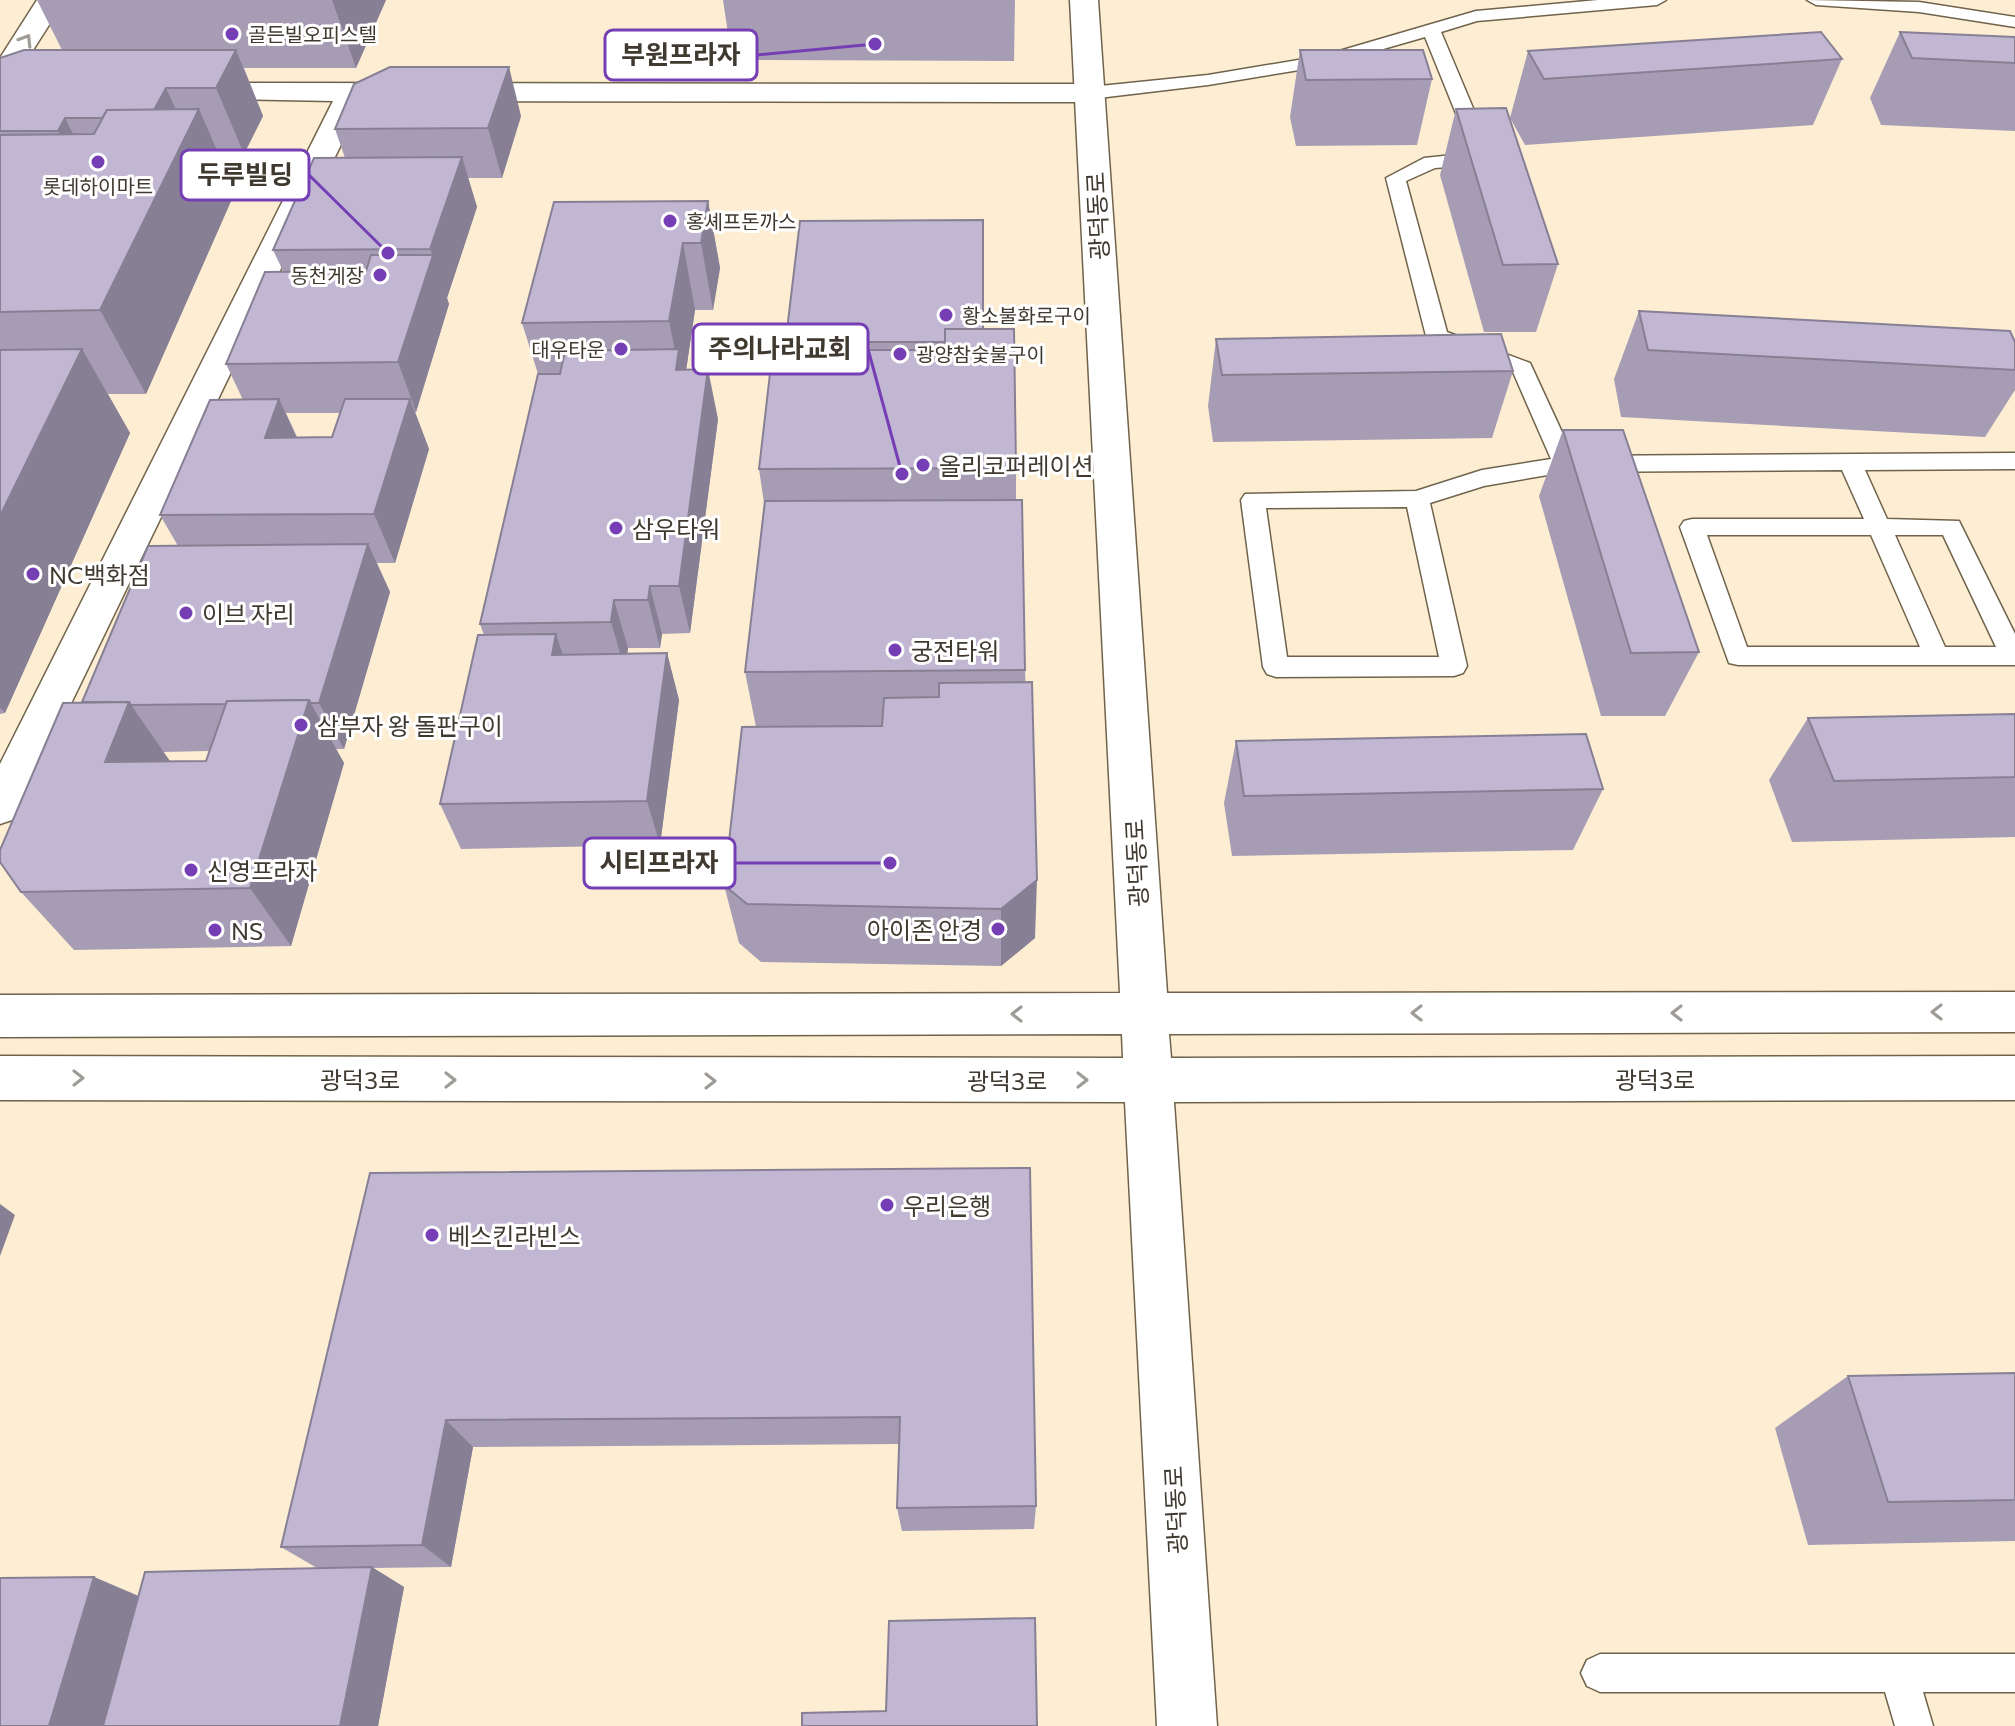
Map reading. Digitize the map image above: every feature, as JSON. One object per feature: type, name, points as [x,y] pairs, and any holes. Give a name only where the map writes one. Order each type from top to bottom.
[{"type":"street","points":[[0,80],[51,0]]},
{"type":"street","name":"광덕동로","points":[[1084,0],[1187,1726]]},
{"type":"street","points":[[0,92],[32,92]]},
{"type":"street","points":[[160,92],[1090,93]]},
{"type":"street","points":[[0,807],[351,93]]},
{"type":"street","points":[[0,1016],[2015,1012]]},
{"type":"street","name":"광덕3로","points":[[0,1078],[2015,1078]]},
{"type":"lane","points":[[1090,93],[1208,80],[1324,61],[1476,16],[1657,0]]},
{"type":"lane","points":[[1816,0],[1919,7],[2015,22]]},
{"type":"lane","points":[[1430,28],[1484,158],[1431,162],[1396,178],[1437,336],[1522,368],[1565,464]]},
{"type":"lane","points":[[1417,499],[1454,666],[1276,667],[1253,500],[1417,499],[1482,478],[1565,464],[2015,461]]},
{"type":"lane","points":[[1850,462],[1937,656]]},
{"type":"lane","points":[[1692,527],[1879,527],[1951,527],[2013,656],[1738,656],[1692,527]]},
{"type":"lane","points":[[1600,1673],[2015,1673]]},
{"type":"lane","points":[[1899,1673],[1914,1726]]},
{"type":"building","points":[[1821,32],[1842,59],[1544,79],[1528,51]]},
{"type":"building","points":[[1900,32],[2015,37],[2015,63],[1912,58]]},
{"type":"building","points":[[24,50],[236,50],[216,88],[166,88],[154,110],[107,110],[102,118],[65,118],[58,131],[0,131],[0,58]]},
{"type":"building","points":[[1300,50],[1423,50],[1432,79],[1306,80]]},
{"type":"building","points":[[390,67],[509,67],[488,128],[335,129],[354,84]]},
{"type":"building","points":[[1506,108],[1558,264],[1503,265],[1456,109]]},
{"type":"building","points":[[199,109],[100,310],[0,312],[0,135],[94,134],[107,110]]},
{"type":"building","points":[[462,157],[430,249],[273,250],[314,158]]},
{"type":"building","points":[[708,201],[701,243],[683,243],[669,321],[522,323],[554,202]]},
{"type":"building","points":[[983,220],[983,329],[945,329],[945,342],[849,342],[848,329],[787,330],[800,221]]},
{"type":"building","points":[[371,255],[433,255],[398,362],[226,364],[265,272],[366,271]]},
{"type":"building","points":[[1639,311],[2010,331],[2015,342],[2015,370],[1648,350]]},
{"type":"building","points":[[848,329],[846,350],[945,350],[945,329],[1014,329],[1016,468],[759,469],[775,330]]},
{"type":"building","points":[[1501,334],[1513,371],[1222,375],[1216,339]]},
{"type":"building","points":[[82,349],[0,516],[0,350]]},
{"type":"building","name":"삼우타워","points":[[679,349],[676,370],[708,369],[679,586],[650,586],[648,600],[614,600],[611,622],[480,624],[538,374],[560,374],[565,351]]},
{"type":"building","points":[[279,399],[265,438],[332,437],[345,399],[410,399],[374,514],[160,515],[210,400]]},
{"type":"building","points":[[1563,430],[1623,430],[1699,652],[1631,653]]},
{"type":"building","points":[[1022,500],[1025,670],[745,672],[765,501]]},
{"type":"building","points":[[368,544],[319,703],[309,700],[131,705],[129,702],[82,702],[148,546]]},
{"type":"building","points":[[556,634],[552,655],[667,653],[647,801],[440,804],[478,635]]},
{"type":"building","points":[[1032,682],[1037,880],[1001,909],[747,904],[724,885],[742,727],[882,726],[884,698],[939,697],[939,683]]},
{"type":"building","points":[[309,700],[250,888],[21,892],[0,862],[0,850],[63,703],[129,702],[105,762],[206,761],[227,701]]},
{"type":"building","points":[[2015,714],[2015,777],[1834,781],[1808,718]]},
{"type":"building","points":[[1586,734],[1603,789],[1244,796],[1236,741]]},
{"type":"building","points":[[1030,1168],[1036,1506],[897,1508],[900,1417],[446,1420],[422,1545],[281,1547],[370,1173]]},
{"type":"building","points":[[2015,1373],[2015,1500],[1888,1502],[1848,1376]]},
{"type":"building","points":[[372,1567],[340,1726],[103,1726],[145,1572]]},
{"type":"building","points":[[94,1577],[49,1726],[0,1726],[0,1578]]},
{"type":"building","points":[[1035,1618],[1037,1726],[802,1726],[802,1713],[886,1711],[889,1621]]},
{"type":"place","name":"골든빌오피스텔","points":[[232,34]]},
{"type":"place","name":"부원프라자","points":[[875,44]]},
{"type":"place","name":"롯데하이마트","points":[[98,162]]},
{"type":"place","name":"홍셰프돈까스","points":[[670,221]]},
{"type":"place","name":"두루빌딩","points":[[388,253]]},
{"type":"place","name":"동천게장","points":[[380,275]]},
{"type":"place","name":"황소불화로구이","points":[[946,315]]},
{"type":"place","name":"대우타운","points":[[621,349]]},
{"type":"place","name":"광양참숯불구이","points":[[900,354]]},
{"type":"place","name":"올리코퍼레이션","points":[[923,465]]},
{"type":"place","name":"주의나라교회","points":[[902,474]]},
{"type":"place","name":"삼우타워","points":[[616,528]]},
{"type":"place","name":"NC백화점","points":[[33,574]]},
{"type":"place","name":"이브 자리","points":[[186,613]]},
{"type":"place","name":"궁전타워","points":[[895,650]]},
{"type":"place","name":"삼부자 왕 돌판구이","points":[[301,725]]},
{"type":"place","name":"시티프라자","points":[[890,863]]},
{"type":"place","name":"신영프라자","points":[[191,870]]},
{"type":"place","name":"아이존 안경","points":[[998,929]]},
{"type":"place","name":"NS","points":[[215,930]]},
{"type":"place","name":"우리은행","points":[[887,1205]]},
{"type":"place","name":"베스킨라빈스","points":[[432,1235]]}]
